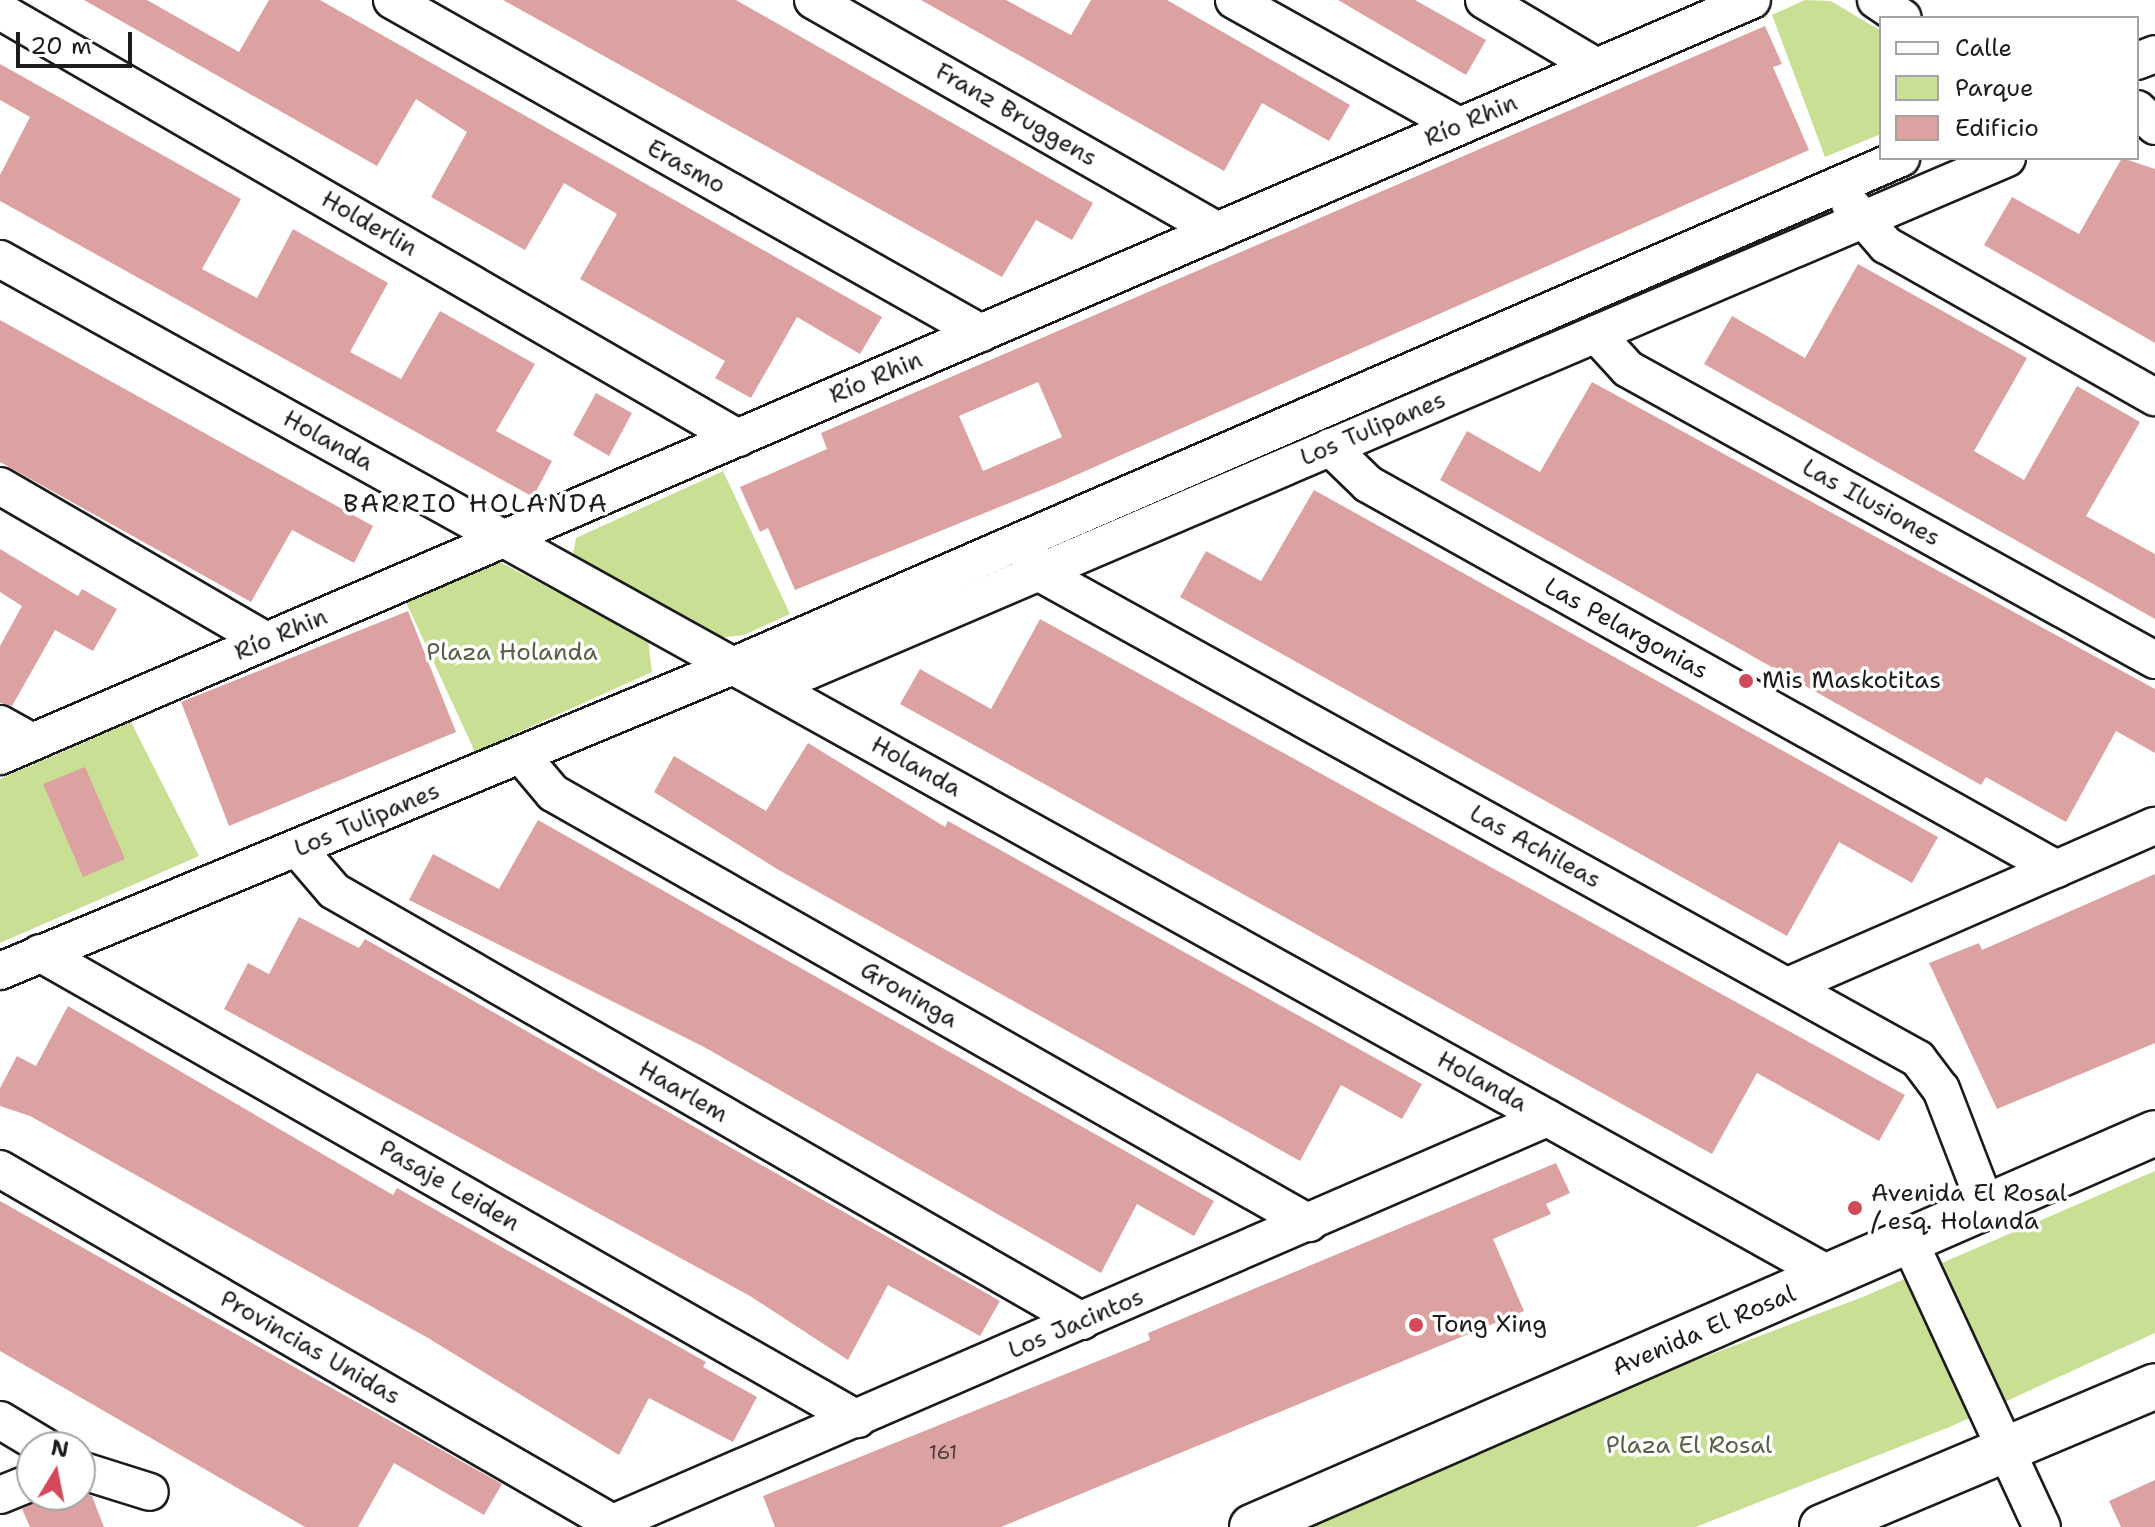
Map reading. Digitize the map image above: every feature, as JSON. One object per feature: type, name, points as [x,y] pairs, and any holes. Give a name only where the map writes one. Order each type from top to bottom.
[{"type":"street","name":"Erasmo","points":[[392,0],[981,333]]},
{"type":"street","name":"Franz Bruggens","points":[[813,0],[1218,231]]},
{"type":"street","points":[[1234,0],[1459,126]]},
{"type":"street","points":[[1484,0],[1597,67]]},
{"type":"street","name":"Río Rhin","points":[[16,749],[1752,0]]},
{"type":"street","points":[[1876,0],[1900,16]]},
{"type":"street","name":"Holderlin","points":[[0,11],[738,438]]},
{"type":"street","points":[[2139,111],[2155,126]]},
{"type":"street","name":"Los Tulipanes","points":[[0,971],[733,666],[1896,160]]},
{"type":"street","name":"Los Tulipanes","points":[[733,666],[808,671],[2002,160]]},
{"type":"street","points":[[1839,185],[1860,221],[1886,245],[2155,397]]},
{"type":"street","name":"Holanda","points":[[0,259],[1832,1276]]},
{"type":"street","name":"Las Ilusiones","points":[[1596,334],[1628,369],[2155,660]]},
{"type":"street","name":"Las Pelargonias","points":[[1330,447],[1368,484],[2057,869]]},
{"type":"street","points":[[0,486],[266,641]]},
{"type":"street","points":[[1023,540],[1038,572]]},
{"type":"street","name":"Las Achileas","points":[[1038,572],[1788,986],[1927,1067],[1987,1208]]},
{"type":"street","points":[[0,724],[16,749]]},
{"type":"street","name":"Groninga","points":[[521,755],[553,793],[1309,1223]]},
{"type":"street","points":[[1788,986],[2155,826]]},
{"type":"street","name":"Haarlem","points":[[298,849],[334,891],[1082,1321]]},
{"type":"street","name":"Pasaje Leiden","points":[[40,953],[857,1419]]},
{"type":"street","name":"Los Jacintos","points":[[613,1526],[1547,1118]]},
{"type":"street","name":"Avenida El Rosal","points":[[1252,1527],[1910,1243],[2155,1133]]},
{"type":"street","name":"Provincias Unidas","points":[[0,1169],[613,1526]]},
{"type":"street","points":[[1910,1243],[2042,1527]]},
{"type":"street","points":[[1822,1527],[2007,1453],[2155,1386]]},
{"type":"street","points":[[0,1420],[18,1431]]},
{"type":"street","points":[[96,1475],[150,1492]]},
{"type":"green space","points":[[1805,0],[1831,1],[1879,30],[1879,135],[1825,157],[1772,15]]},
{"type":"green space","points":[[723,471],[790,614],[744,635],[717,638],[572,559],[576,538]]},
{"type":"green space","name":"Plaza Holanda","points":[[496,560],[648,640],[652,672],[475,752],[405,600]]},
{"type":"green space","points":[[131,722],[199,856],[0,943],[0,779]]},
{"type":"green space","name":"Plaza El Rosal","points":[[2155,1171],[2155,1333],[1952,1426],[1696,1527],[1257,1527],[1865,1296]]},
{"type":"building","points":[[84,0],[147,0],[239,52],[269,0],[320,0],[882,317],[860,354],[797,317],[751,398],[715,378],[725,361],[580,279],[617,214],[564,183],[525,250],[431,197],[467,132],[416,99],[377,166]]},
{"type":"building","points":[[503,0],[736,0],[1093,203],[1072,240],[1036,220],[1002,277]]},
{"type":"building","points":[[921,0],[1006,0],[1071,35],[1091,0],[1167,0],[1350,105],[1329,141],[1262,103],[1224,171]]},
{"type":"building","points":[[1338,0],[1415,0],[1486,40],[1466,75]]},
{"type":"building","points":[[1765,26],[1782,64],[1773,67],[1809,150],[1056,484],[795,590],[768,528],[760,532],[740,487],[827,449],[821,433]],"holes":[[[1038,382],[1062,437],[983,471],[959,416]]]},
{"type":"building","points":[[0,64],[241,199],[202,269],[257,298],[293,229],[388,283],[350,352],[401,379],[440,311],[535,364],[496,431],[552,461],[533,497],[0,201],[0,175],[30,117],[0,100]]},
{"type":"building","points":[[2121,160],[2155,169],[2155,343],[1984,245],[2012,197],[2079,234]]},
{"type":"building","points":[[1858,264],[2027,358],[1974,451],[2024,480],[2077,386],[2140,422],[2086,516],[2155,554],[2155,619],[1704,364],[1732,316],[1805,358]]},
{"type":"building","points":[[0,320],[373,526],[354,563],[292,530],[251,602],[0,462]]},
{"type":"building","points":[[1592,382],[2155,689],[2155,753],[2116,731],[2066,822],[1986,777],[1981,785],[1440,480],[1467,431],[1540,472]]},
{"type":"building","points":[[596,393],[632,413],[609,456],[573,435]]},
{"type":"building","points":[[1314,490],[1938,837],[1912,883],[1839,842],[1787,936],[1180,597],[1206,551],[1261,581]]},
{"type":"building","points":[[0,549],[78,596],[82,589],[117,609],[93,651],[55,630],[12,706],[0,703],[0,646],[22,606],[0,592]]},
{"type":"building","points":[[408,611],[456,732],[229,826],[181,702]]},
{"type":"building","points":[[1040,619],[1905,1095],[1879,1141],[1757,1073],[1712,1154],[900,704],[920,669],[991,709]]},
{"type":"building","points":[[808,743],[945,827],[948,821],[1422,1084],[1402,1119],[1341,1085],[1300,1161],[777,869],[654,792],[674,756],[766,811]]},
{"type":"building","points":[[85,767],[125,859],[83,877],[43,784]]},
{"type":"building","points":[[538,820],[1214,1201],[1194,1236],[1137,1204],[1101,1273],[704,1047],[409,900],[433,854],[499,889]]},
{"type":"building","points":[[2155,874],[2155,1043],[1997,1109],[1929,963],[1979,943],[1982,950]]},
{"type":"building","points":[[299,917],[359,948],[365,939],[1000,1301],[980,1336],[888,1285],[848,1360],[750,1296],[224,1009],[248,963],[269,974]]},
{"type":"building","points":[[68,1006],[393,1195],[397,1188],[706,1362],[703,1367],[757,1397],[733,1442],[649,1398],[619,1455],[428,1338],[30,1116],[0,1106],[0,1088],[17,1056],[36,1066]]},
{"type":"building","points":[[1556,1163],[1570,1193],[1546,1204],[1551,1214],[1493,1239],[1524,1311],[1001,1527],[775,1527],[763,1496],[1150,1340],[1148,1333]]},
{"type":"building","points":[[0,1201],[502,1484],[484,1515],[394,1463],[358,1527],[305,1527],[0,1351]]},
{"type":"building","points":[[2155,1480],[2155,1527],[2121,1527],[2109,1501]]},
{"type":"building","points":[[96,1506],[104,1527],[30,1527],[23,1511],[96,1511]]},
{"type":"place","name":"Mis Maskotitas","points":[[1746,681]]},
{"type":"place","name":"Avenida El Rosal / esq. Holanda","points":[[1855,1208]]},
{"type":"place","name":"Tong Xing","points":[[1416,1325]]},
{"type":"district","name":"BARRIO HOLANDA","points":[[476,503]]}]
